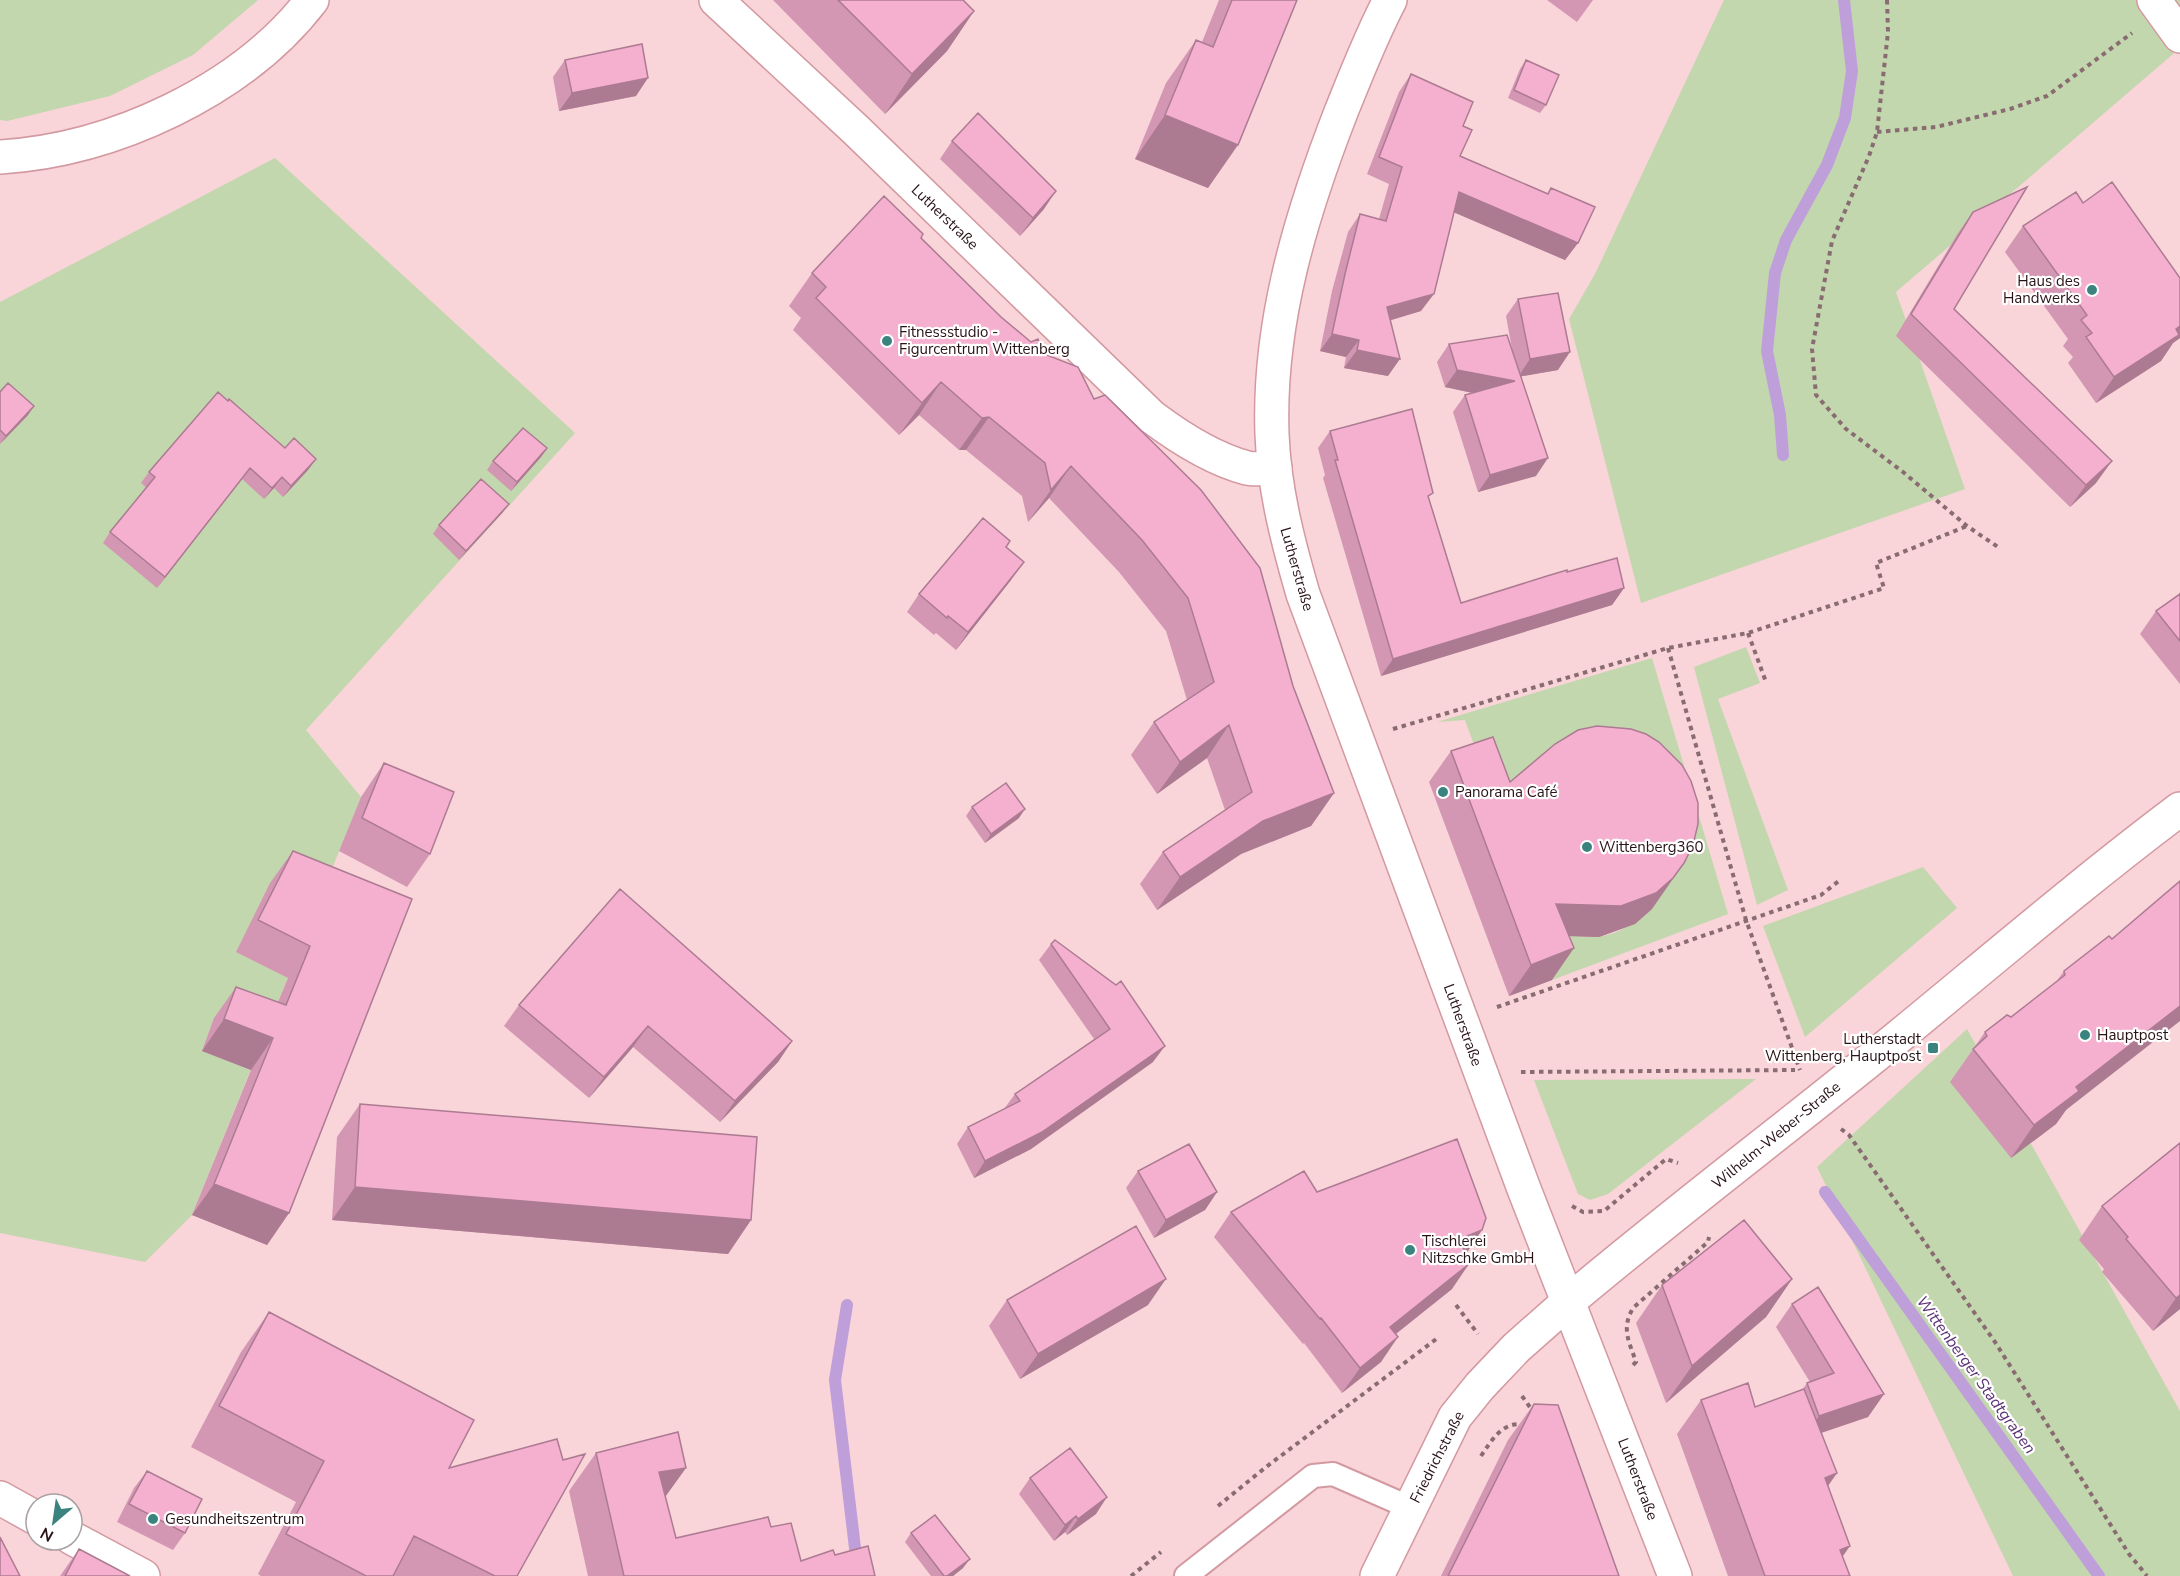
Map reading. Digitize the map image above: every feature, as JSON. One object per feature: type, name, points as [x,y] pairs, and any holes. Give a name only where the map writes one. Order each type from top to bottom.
[{"type":"street","points":[[0,157],[54,150],[95,140],[132,128],[168,111],[226,79],[254,58],[287,29],[312,0]]},
{"type":"street","name":"Lutherstraße","points":[[716,0],[856,130],[1152,417],[1173,433],[1225,460],[1249,469],[1275,468]]},
{"type":"street","name":"Lutherstraße","points":[[1390,0],[1353,81],[1313,188],[1284,294],[1275,350],[1272,406],[1275,468],[1283,521],[1303,594],[1568,1302],[1675,1576]]},
{"type":"street","name":"Wilhelm-Weber-Straße","points":[[1568,1302],[2180,809]]},
{"type":"street","name":"Friedrichstraße","points":[[1377,1576],[1455,1417],[1516,1348],[1568,1302]]},
{"type":"street","points":[[0,1498],[24,1511]]},
{"type":"street","points":[[84,1544],[143,1576]]},
{"type":"lane","points":[[1186,1576],[1313,1476],[1333,1474],[1411,1508]]},
{"type":"path","points":[[1887,0],[1888,32],[1877,132],[1832,241],[1812,349],[1816,395],[1846,429],[1903,472],[1967,526],[1998,547]]},
{"type":"path","points":[[1877,132],[1936,127],[2010,109],[2048,96],[2165,16]]},
{"type":"path","points":[[1392,729],[1668,648],[1748,633],[1884,588],[1876,563],[1967,526]]},
{"type":"path","points":[[1748,633],[1766,682]]},
{"type":"path","points":[[1668,648],[1746,920],[1814,1104],[1849,1136],[1981,1323],[2129,1554],[2147,1576]]},
{"type":"path","points":[[1496,1007],[1821,895],[1840,880]]},
{"type":"path","points":[[1520,1072],[1800,1070]]},
{"type":"path","points":[[1569,1204],[1582,1212],[1604,1211]]},
{"type":"green space","points":[[0,0],[258,0],[193,55],[110,96],[7,121],[0,120]]},
{"type":"green space","points":[[1724,0],[2180,0],[2180,48],[1896,292],[1965,489],[1641,603],[1569,319],[1595,274]]},
{"type":"green space","points":[[275,158],[575,433],[306,730],[361,797],[192,1215],[145,1262],[0,1233],[0,302]]},
{"type":"green space","points":[[1746,647],[1760,683],[1718,699],[1788,890],[1757,905],[1694,667]]},
{"type":"green space","points":[[1652,658],[1728,914],[1552,980],[1526,915],[1577,934],[1604,936],[1634,923],[1652,909],[1512,796],[1481,764],[1465,720],[1437,722]]},
{"type":"green space","points":[[1923,867],[1957,908],[1805,1037],[1763,926]]},
{"type":"green space","points":[[1967,1029],[2180,1411],[2180,1576],[2013,1576],[1817,1167]]},
{"type":"green space","points":[[1756,1079],[1608,1194],[1590,1200],[1578,1194],[1534,1080]]},
{"type":"building","points":[[838,0],[963,0],[974,11],[912,74]]},
{"type":"building","points":[[1232,0],[1297,0],[1238,145],[1165,115],[1196,40],[1213,47]]},
{"type":"building","points":[[642,44],[648,78],[572,93],[565,60]]},
{"type":"building","points":[[1526,60],[1559,75],[1546,105],[1514,90]]},
{"type":"building","points":[[1411,74],[1473,102],[1463,126],[1472,130],[1460,156],[1548,194],[1551,188],[1595,207],[1578,243],[1459,192],[1434,294],[1387,307],[1400,359],[1357,350],[1359,340],[1332,334],[1360,214],[1386,221],[1402,167],[1379,157]]},
{"type":"building","points":[[978,113],[1056,191],[1033,218],[952,141]]},
{"type":"building","name":"Haus des Handwerks","points":[[2112,182],[2180,278],[2180,326],[2176,329],[2179,335],[2114,377],[2086,337],[2092,333],[2081,320],[2087,315],[2023,226],[2076,192],[2083,203]]},
{"type":"building","points":[[2027,187],[1954,309],[2112,461],[2086,485],[1911,314],[1973,212]]},
{"type":"building","points":[[884,196],[923,234],[921,238],[1001,317],[1031,342],[1038,339],[1044,354],[1078,367],[1094,399],[1105,395],[1201,490],[1260,568],[1293,686],[1334,793],[1263,821],[1180,877],[1163,852],[1252,792],[1229,725],[1180,762],[1154,722],[1214,682],[1188,598],[1142,540],[1071,466],[1051,490],[1045,463],[989,417],[982,418],[941,382],[922,403],[816,298],[826,287],[812,273]]},
{"type":"building","points":[[1558,293],[1570,352],[1530,359],[1518,299]]},
{"type":"building","points":[[1507,335],[1548,458],[1490,475],[1465,395],[1515,381],[1457,370],[1449,344]]},
{"type":"building","points":[[8,383],[34,406],[6,436],[0,430],[0,392]]},
{"type":"building","points":[[218,392],[285,448],[294,438],[316,459],[291,486],[282,477],[272,488],[250,468],[165,577],[110,532],[155,477],[149,472]]},
{"type":"building","points":[[1412,409],[1433,493],[1428,496],[1461,603],[1567,570],[1567,572],[1617,558],[1624,588],[1393,659],[1335,460],[1338,460],[1330,431]]},
{"type":"building","points":[[523,428],[547,448],[517,482],[493,461]]},
{"type":"building","points":[[481,479],[509,504],[466,551],[439,525]]},
{"type":"building","points":[[983,518],[1010,541],[1006,547],[1024,562],[968,632],[948,616],[947,618],[919,594]]},
{"type":"building","points":[[2180,594],[2180,641],[2156,611]]},
{"type":"building","name":"Wittenberg360","points":[[1597,726],[1631,729],[1646,734],[1659,742],[1682,765],[1691,781],[1698,803],[1698,824],[1693,845],[1673,878],[1656,893],[1621,906],[1556,904],[1574,948],[1531,965],[1451,751],[1493,737],[1510,782],[1555,744],[1578,730]]},
{"type":"building","points":[[384,763],[454,792],[430,854],[362,818]]},
{"type":"building","points":[[1006,783],[1025,809],[991,834],[972,807]]},
{"type":"building","points":[[293,851],[412,899],[289,1213],[214,1184],[273,1038],[224,1019],[236,987],[286,1005],[310,946],[258,920]]},
{"type":"building","name":"Hauptpost","points":[[2180,881],[2180,1006],[2076,1087],[2079,1091],[2034,1125],[1973,1049],[1987,1036],[1985,1032],[2007,1015],[2011,1017],[2065,975],[2064,971],[2109,936],[2112,939]]},
{"type":"building","points":[[620,889],[792,1041],[735,1101],[648,1026],[604,1077],[519,1005]]},
{"type":"building","points":[[1055,940],[1116,985],[1121,981],[1165,1046],[1042,1132],[985,1161],[968,1127],[1020,1101],[1015,1094],[1110,1029],[1051,944]]},
{"type":"building","points":[[360,1104],[757,1137],[751,1220],[355,1187]]},
{"type":"building","points":[[1457,1139],[1486,1218],[1482,1230],[1460,1239],[1469,1264],[1390,1327],[1398,1337],[1360,1368],[1321,1318],[1231,1212],[1304,1171],[1317,1192]]},
{"type":"building","points":[[2180,1143],[2180,1295],[2176,1298],[2126,1239],[2128,1237],[2102,1206]]},
{"type":"building","points":[[1189,1144],[1217,1192],[1166,1220],[1138,1171]]},
{"type":"building","points":[[1744,1220],[1792,1279],[1692,1366],[1662,1285]]},
{"type":"building","points":[[1136,1226],[1166,1279],[1038,1354],[1007,1300]]},
{"type":"building","points":[[1818,1287],[1884,1394],[1819,1416],[1807,1383],[1834,1373],[1792,1304]]},
{"type":"building","points":[[269,1312],[474,1420],[449,1468],[557,1439],[563,1460],[585,1454],[517,1576],[495,1576],[414,1536],[393,1576],[366,1576],[286,1534],[324,1461],[219,1406]]},
{"type":"building","points":[[1748,1383],[1755,1407],[1804,1389],[1837,1473],[1825,1478],[1850,1546],[1840,1550],[1850,1576],[1765,1576],[1701,1400]]},
{"type":"building","points":[[1534,1404],[1558,1405],[1619,1576],[1448,1576]]},
{"type":"building","points":[[678,1432],[686,1468],[659,1472],[676,1538],[768,1517],[771,1527],[791,1523],[801,1561],[833,1550],[835,1555],[868,1546],[875,1576],[624,1576],[596,1453]]},
{"type":"building","points":[[1070,1448],[1107,1497],[1078,1519],[1076,1516],[1065,1525],[1030,1478]]},
{"type":"building","points":[[147,1471],[202,1499],[185,1533],[129,1504]]},
{"type":"building","points":[[935,1515],[970,1559],[947,1576],[944,1576],[911,1533]]},
{"type":"building","points":[[0,1537],[20,1576],[0,1576]]},
{"type":"building","points":[[77,1552],[84,1552],[130,1576],[65,1576]]},
{"type":"waterway","name":"Wittenberger Stadtgraben","points":[[1783,455],[1780,415],[1767,351],[1775,273],[1786,240],[1827,165],[1845,118],[1852,71],[1844,0]]},
{"type":"waterway","name":"Wittenberger Stadtgraben","points":[[1825,1192],[2099,1576]]},
{"type":"waterway","points":[[847,1305],[835,1380],[855,1548],[868,1576]]},
{"type":"place","name":"Haus des Handwerks","points":[[2092,290]]},
{"type":"place","name":"Fitnessstudio - Figurcentrum Wittenberg","points":[[887,341]]},
{"type":"place","name":"Panorama Café","points":[[1443,792]]},
{"type":"place","name":"Wittenberg360","points":[[1587,847]]},
{"type":"place","name":"Hauptpost","points":[[2085,1035]]},
{"type":"place","name":"Lutherstadt Wittenberg, Hauptpost","points":[[1933,1048]]},
{"type":"place","name":"Tischlerei Nitzschke GmbH","points":[[1410,1250]]},
{"type":"place","name":"Gesundheitszentrum","points":[[153,1519]]}]
